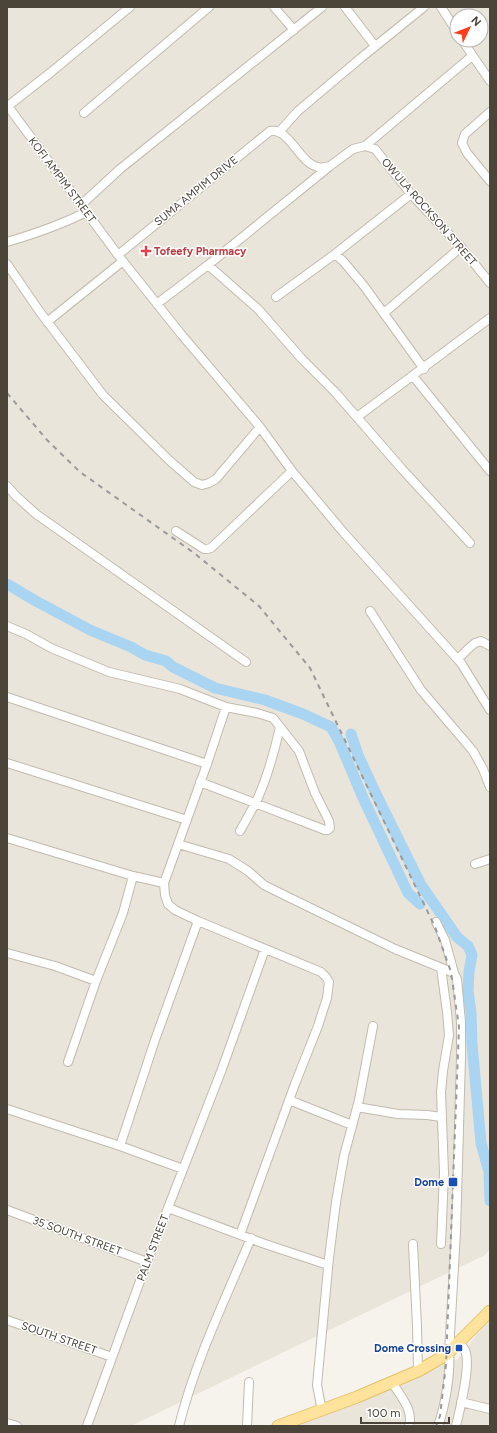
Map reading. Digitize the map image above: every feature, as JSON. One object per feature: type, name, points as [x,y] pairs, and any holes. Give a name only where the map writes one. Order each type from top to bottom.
[{"type":"main road","points":[[278,1426],[322,1411],[418,1371],[449,1352],[490,1311]]},
{"type":"street","points":[[7,106],[50,73],[130,7]]},
{"type":"street","points":[[84,113],[209,7]]},
{"type":"street","points":[[274,7],[294,30]]},
{"type":"street","points":[[7,242],[70,220],[84,209],[120,169],[322,7]]},
{"type":"street","points":[[345,7],[375,46]]},
{"type":"street","name":"SUMA AMPIM DRIVE","points":[[47,322],[270,131],[277,131],[298,111],[375,46],[424,7]]},
{"type":"street","points":[[441,7],[449,20]]},
{"type":"street","points":[[467,48],[490,81]]},
{"type":"street","points":[[158,303],[208,265],[330,166],[353,149],[365,146],[472,56]]},
{"type":"street","name":"KOFI AMPIM STREET","points":[[7,106],[120,258],[158,303],[181,334],[260,427],[292,471],[344,533],[458,659],[490,710]]},
{"type":"street","points":[[490,112],[465,134],[462,144],[467,153],[490,181]]},
{"type":"street","points":[[277,131],[282,134],[310,164],[318,168],[330,166]]},
{"type":"street","name":"OWULA ROCKSON STREET","points":[[365,146],[374,149],[412,194],[461,247],[490,283]]},
{"type":"street","points":[[276,297],[336,254],[412,194]]},
{"type":"street","points":[[384,314],[461,247]]},
{"type":"street","points":[[336,254],[343,260],[364,286],[424,369]]},
{"type":"street","points":[[7,264],[47,322],[103,395],[169,460],[194,482],[202,485],[216,479],[260,427]]},
{"type":"street","points":[[208,265],[258,310],[301,358],[335,392],[402,469],[470,543]]},
{"type":"street","points":[[357,417],[424,369],[490,318]]},
{"type":"street","points":[[413,376],[487,462],[490,471]]},
{"type":"street","points":[[176,531],[204,548],[211,548],[292,471]]},
{"type":"street","points":[[7,486],[36,514],[246,662]]},
{"type":"street","points":[[370,611],[421,690],[473,751],[483,769],[490,787]]},
{"type":"street","points":[[7,626],[26,634],[51,648],[109,672],[180,690],[226,707],[257,713],[273,718],[299,751],[315,793],[329,821],[330,828],[325,830],[200,782]]},
{"type":"street","points":[[458,659],[475,643],[481,641],[490,646]]},
{"type":"street","points":[[7,697],[207,764]]},
{"type":"street","points":[[226,707],[164,883],[165,895],[168,904],[175,910],[198,921],[321,972],[329,982],[327,998],[318,1026],[240,1234]]},
{"type":"street","points":[[240,832],[255,803],[273,757],[280,726]]},
{"type":"street","points":[[7,763],[187,820]]},
{"type":"street","points":[[7,838],[134,876],[164,883]]},
{"type":"street","points":[[178,844],[229,859],[248,870],[264,885],[396,949],[454,973]]},
{"type":"street","points":[[476,864],[490,859]]},
{"type":"street","points":[[68,1062],[96,981],[123,913],[134,876]]},
{"type":"street","points":[[120,1146],[155,1040],[198,921]]},
{"type":"street","points":[[436,922],[445,940],[457,979],[461,1022],[456,1232],[449,1352],[450,1365],[438,1426]]},
{"type":"street","points":[[168,1208],[222,1069],[265,949]]},
{"type":"street","points":[[7,953],[55,966],[96,981]]},
{"type":"street","points":[[441,968],[449,1035],[443,1071],[441,1117],[444,1173],[441,1244]]},
{"type":"street","points":[[322,1411],[317,1385],[328,1265],[336,1202],[344,1156],[357,1107],[373,1026]]},
{"type":"street","points":[[289,1100],[352,1125]]},
{"type":"street","points":[[357,1107],[404,1115],[428,1115],[441,1117]]},
{"type":"street","points":[[7,1109],[120,1146],[183,1169]]},
{"type":"street","name":"PALM STREET","points":[[87,1426],[168,1208],[328,1265]]},
{"type":"street","name":"35 SOUTH STREET","points":[[7,1210],[147,1262]]},
{"type":"street","points":[[179,1426],[186,1398],[197,1368],[251,1238]]},
{"type":"street","points":[[413,1244],[418,1371]]},
{"type":"street","name":"SOUTH STREET","points":[[7,1320],[112,1357]]},
{"type":"street","points":[[456,1426],[467,1366],[466,1352],[460,1342]]},
{"type":"street","points":[[247,1426],[248,1382]]},
{"type":"street","points":[[392,1382],[410,1410],[412,1419],[409,1426]]},
{"type":"street","points":[[461,1402],[490,1409]]},
{"type":"street","points":[[7,1423],[17,1426]]},
{"type":"shaded area","points":[[7,7],[490,7],[490,1249],[485,1255],[131,1426],[7,1426]]},
{"type":"shaded area","points":[[490,1317],[490,1426],[295,1426],[458,1359]]},
{"type":"waterway","points":[[7,584],[90,630],[131,647],[145,655],[166,661],[173,667],[215,688],[265,700],[303,714],[331,727],[339,741],[364,800],[408,893],[420,904]]},
{"type":"waterway","points":[[351,734],[358,755],[376,794],[421,885],[457,937],[468,946],[472,955],[468,991],[481,1143],[489,1172],[490,1201]]},
{"type":"waterway","points":[[430,905],[433,901]]},
{"type":"railway","points":[[7,393],[47,440],[80,472],[194,553],[259,606],[310,668],[435,927],[451,972],[459,1027],[446,1364],[440,1416],[436,1426]]},
{"type":"place","name":"Tofeefy Pharmacy","points":[[146,251]]},
{"type":"place","name":"Dome","points":[[453,1182]]},
{"type":"place","name":"Dome Crossing","points":[[459,1348]]}]
